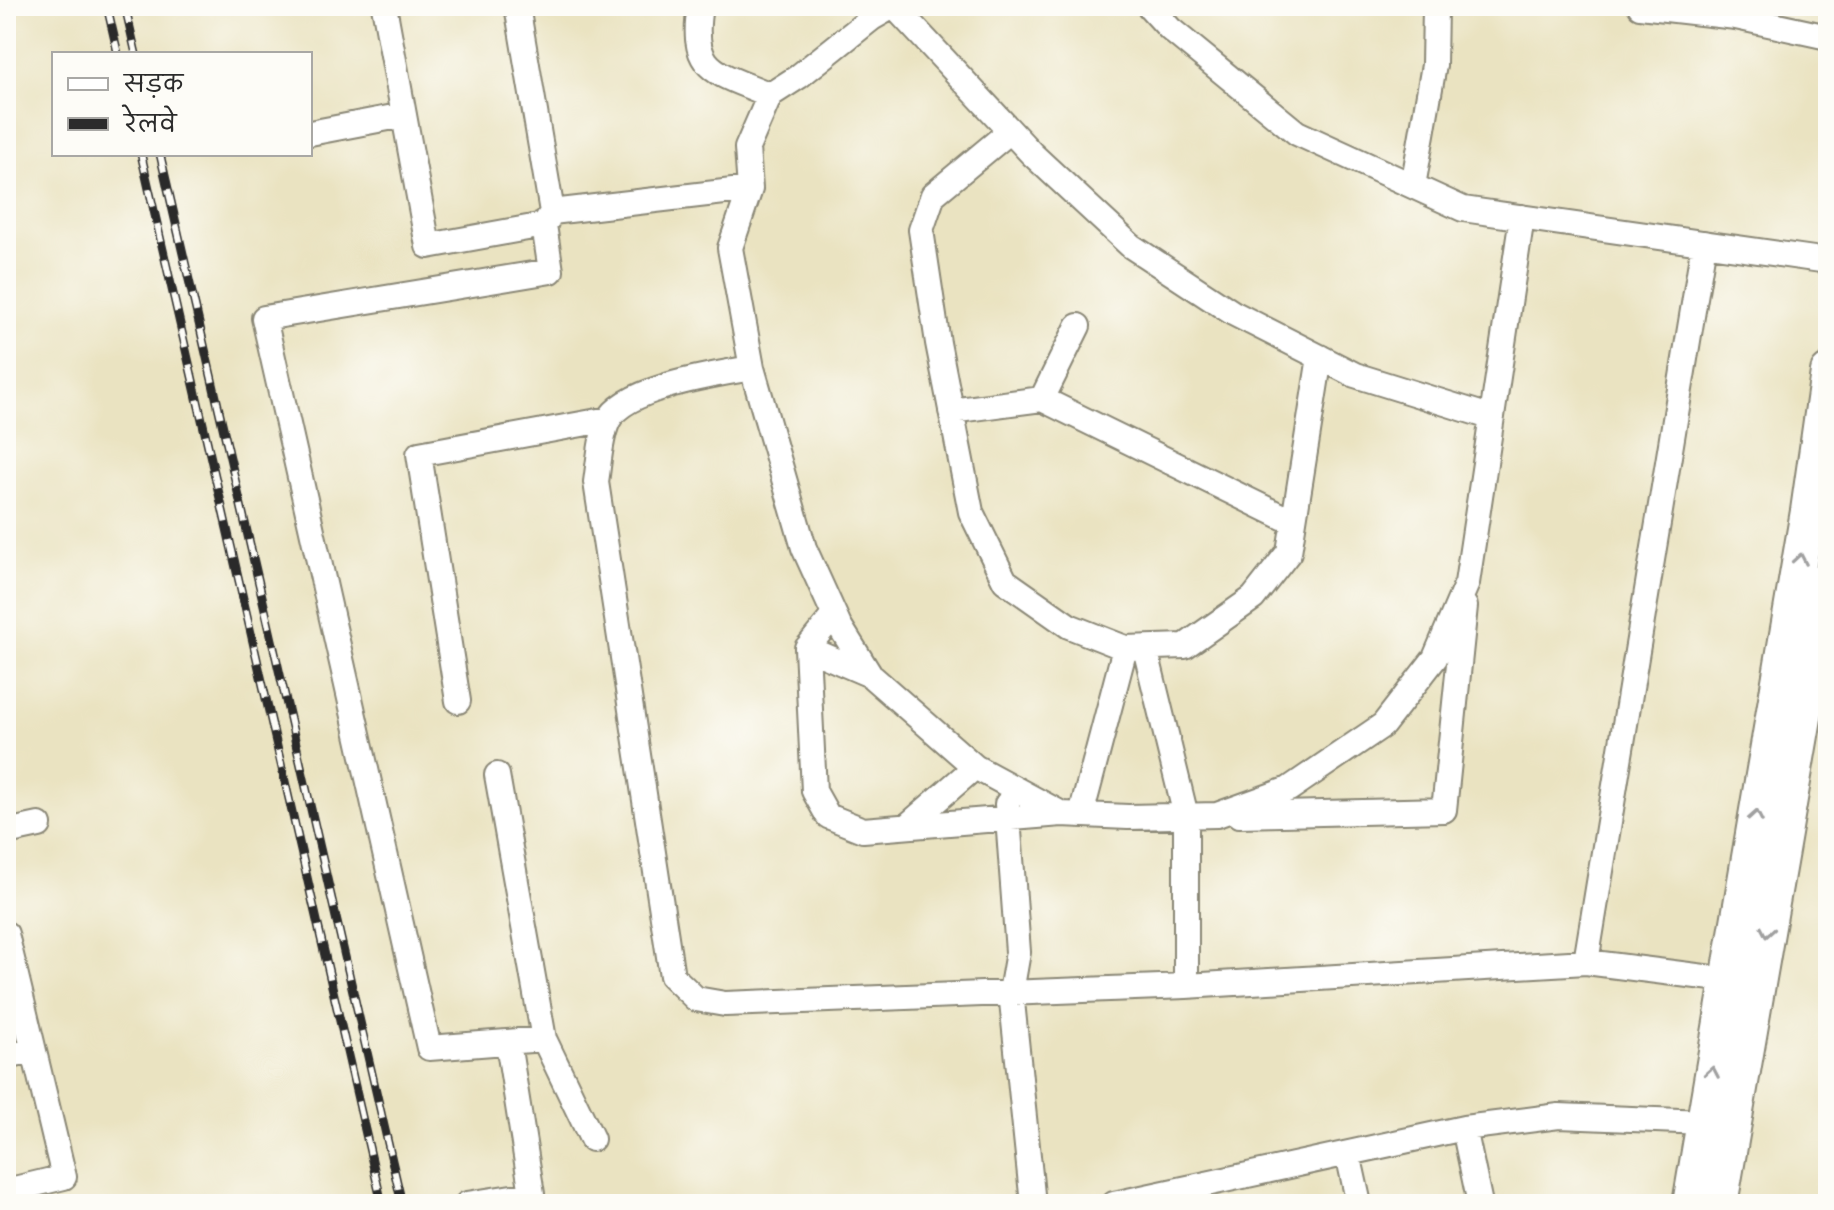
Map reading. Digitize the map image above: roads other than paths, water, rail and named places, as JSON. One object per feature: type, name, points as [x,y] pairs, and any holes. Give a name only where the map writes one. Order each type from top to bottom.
[{"type":"main road","points":[[1690,1204],[1821,469],[1828,372]]},
{"type":"main road","points":[[1720,1204],[1828,579]]},
{"type":"street","points":[[384,6],[428,246],[548,218],[750,189]]},
{"type":"street","points":[[517,6],[548,218],[551,271],[264,318],[429,1048],[544,1039]]},
{"type":"street","points":[[700,6],[698,48],[709,68],[770,95]]},
{"type":"street","points":[[1071,814],[975,767],[870,675],[834,615],[804,548],[752,368],[730,248],[750,189],[747,148],[770,95],[798,77],[872,18],[893,6],[1010,131],[1131,246],[1233,313],[1355,375],[1490,417]]},
{"type":"street","points":[[1149,6],[1170,29],[1297,133],[1463,209],[1828,261]]},
{"type":"street","points":[[1413,186],[1434,65],[1435,6]]},
{"type":"street","points":[[1640,6],[1737,12],[1828,37]]},
{"type":"street","points":[[312,133],[404,115]]},
{"type":"street","points":[[1010,131],[933,195],[921,230],[971,512],[1005,581],[1069,626],[1135,648],[1185,646],[1253,598],[1289,552],[1320,357]]},
{"type":"street","points":[[834,615],[807,648],[814,791],[828,816],[863,830],[1071,814],[1186,816],[1444,810],[1467,583],[1522,217]]},
{"type":"street","points":[[1586,962],[1704,243]]},
{"type":"street","points":[[1042,399],[1078,326]]},
{"type":"street","points":[[752,368],[676,382],[624,403],[609,419],[596,482],[672,976],[696,999],[725,1004],[1186,986],[1586,962],[1728,980]]},
{"type":"street","points":[[951,411],[1042,399],[1293,522]]},
{"type":"street","points":[[458,701],[419,454],[609,419]]},
{"type":"street","points":[[1217,815],[1289,789],[1383,725],[1435,658],[1467,583]]},
{"type":"street","points":[[807,648],[870,675]]},
{"type":"street","points":[[1071,814],[1135,648]]},
{"type":"street","points":[[1135,648],[1186,816],[1186,986]]},
{"type":"street","points":[[907,826],[975,767]]},
{"type":"street","points":[[497,775],[544,1039],[592,1139]]},
{"type":"street","points":[[1006,784],[1018,952],[1011,992],[1033,1204]]},
{"type":"street","points":[[6,832],[39,825]]},
{"type":"street","points":[[6,934],[64,1177],[6,1191]]},
{"type":"street","points":[[467,1204],[532,1194],[508,1043]]},
{"type":"street","points":[[6,1057],[33,1051]]},
{"type":"street","points":[[1114,1204],[1464,1128],[1559,1116],[1704,1122]]},
{"type":"street","points":[[1464,1128],[1480,1204]]},
{"type":"street","points":[[1348,1154],[1359,1204]]},
{"type":"railway","points":[[107,6],[118,52]]},
{"type":"railway","points":[[125,6],[136,52]]},
{"type":"railway","points":[[141,156],[382,1204]]},
{"type":"railway","points":[[160,156],[402,1204]]}]
